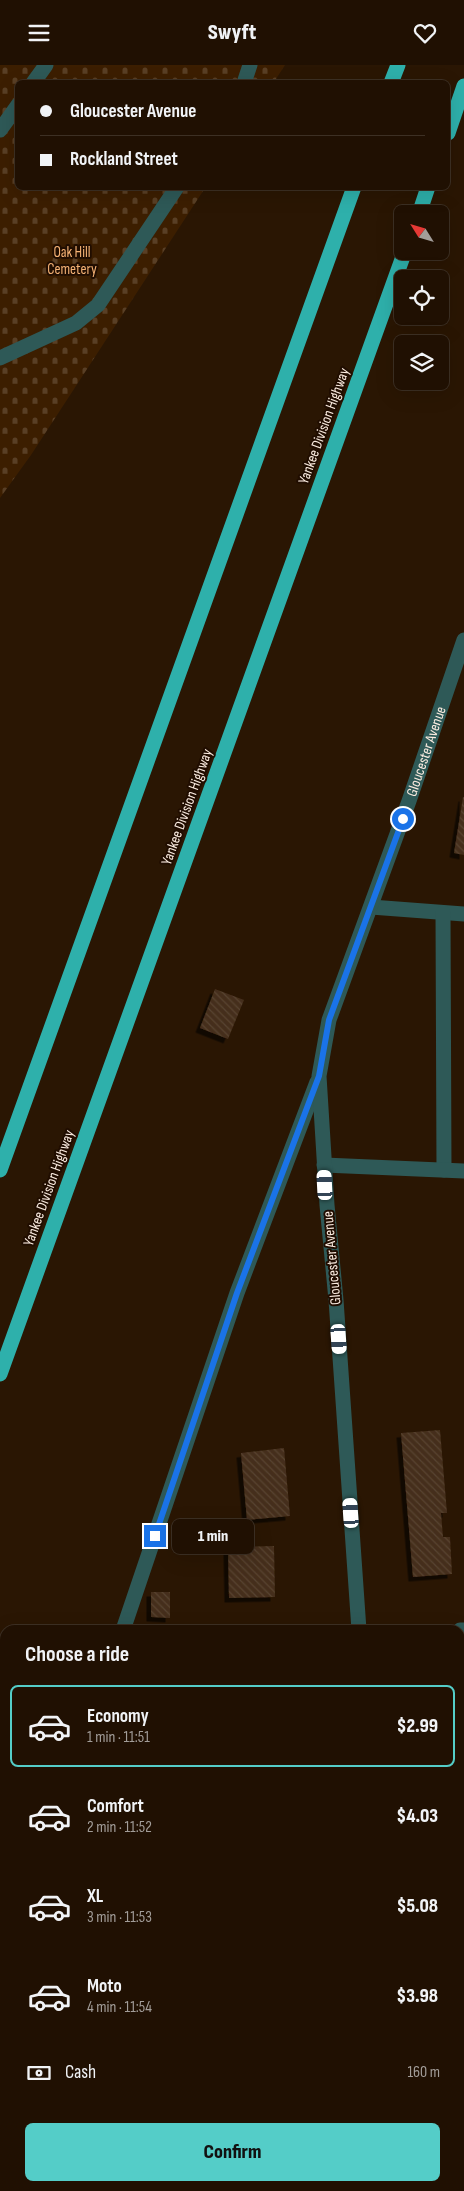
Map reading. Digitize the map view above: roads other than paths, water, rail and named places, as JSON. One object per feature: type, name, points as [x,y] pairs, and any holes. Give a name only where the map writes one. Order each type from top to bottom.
[{"type":"highway","points":[[392,80],[398,65]]},
{"type":"highway","points":[[450,127],[464,86]]},
{"type":"highway","points":[[0,1170],[353,190]]},
{"type":"highway","points":[[421,205],[427,190]]},
{"type":"highway","name":"Yankee Division Highway","points":[[0,1374],[402,260]]},
{"type":"street","points":[[35,80],[46,65]]},
{"type":"street","points":[[245,80],[250,65]]},
{"type":"street","points":[[0,130],[15,109]]},
{"type":"street","points":[[0,358],[76,323],[98,305],[175,190]]},
{"type":"street","name":"Gloucester Avenue","points":[[359,1625],[319,1076],[329,1020],[371,907],[464,640]]},
{"type":"street","points":[[371,907],[464,914]]},
{"type":"street","points":[[443,913],[444,1170]]},
{"type":"street","points":[[125,1625],[237,1293],[319,1076]]},
{"type":"street","points":[[324,1165],[464,1171]]},
{"type":"park label","name":"Oak Hill Cemetery","points":[[72,260]]}]
